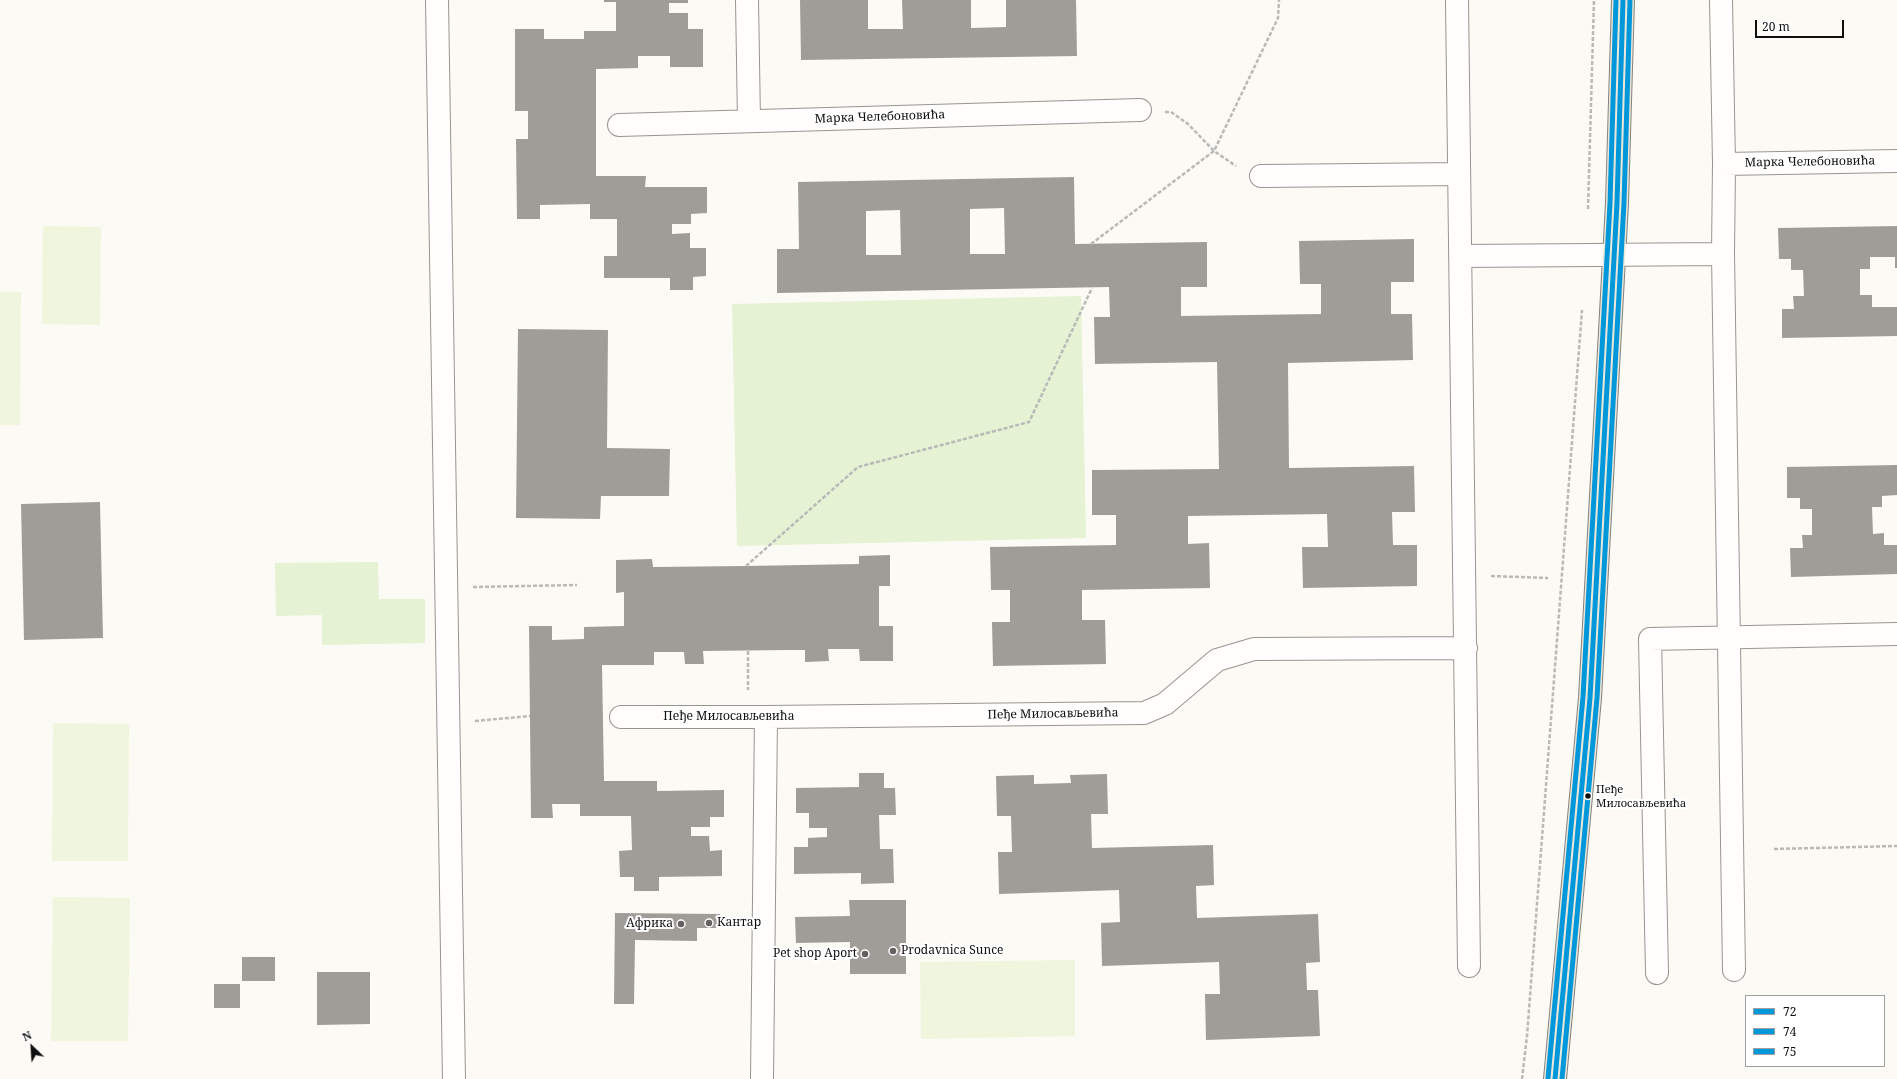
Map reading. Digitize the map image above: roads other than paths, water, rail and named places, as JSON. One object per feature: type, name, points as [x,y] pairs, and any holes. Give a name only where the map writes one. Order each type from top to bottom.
[{"type":"main road","points":[[1555,1079],[1590,698],[1615,254],[1622,0]]},
{"type":"street","points":[[437,0],[454,1079]]},
{"type":"street","points":[[747,0],[749,121]]},
{"type":"street","points":[[1457,0],[1469,966]]},
{"type":"street","points":[[1721,0],[1724,164],[1723,254],[1734,970]]},
{"type":"street","name":"Марка Челебоновића","points":[[619,125],[1140,110]]},
{"type":"street","name":"Марка Челебоновића","points":[[1724,164],[1897,161]]},
{"type":"street","points":[[1261,176],[1459,174]]},
{"type":"street","points":[[1460,256],[1723,254]]},
{"type":"street","points":[[1657,973],[1650,639],[1897,634]]},
{"type":"street","name":"Пеђе Милосављевића","points":[[621,717],[1144,713],[1165,704],[1217,660],[1254,649],[1466,648]]},
{"type":"street","points":[[757,717],[762,1079]]},
{"type":"place","name":"Пеђе Милосављевића","points":[[1588,796]]},
{"type":"place","name":"Кантар","points":[[709,923]]},
{"type":"place","name":"Африка","points":[[681,924]]},
{"type":"place","name":"Prodavnica Sunce","points":[[893,951]]},
{"type":"place","name":"Pet shop Aport","points":[[865,954]]}]
